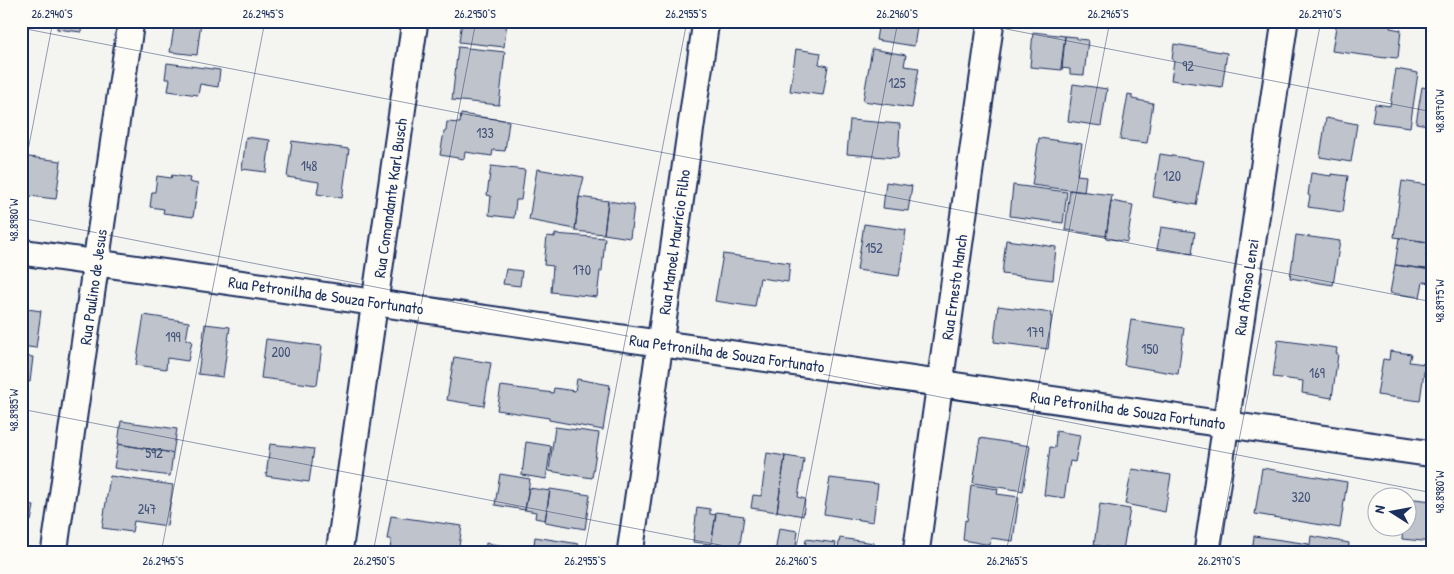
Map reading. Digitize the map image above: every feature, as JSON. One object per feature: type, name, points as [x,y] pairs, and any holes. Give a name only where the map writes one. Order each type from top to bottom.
[{"type":"street","name":"Rua Paulino de Jesus","points":[[54,553],[131,21]]},
{"type":"street","name":"Rua Comandante Karl Busch","points":[[339,553],[416,21]]},
{"type":"street","name":"Rua Manoel Maurício Filho","points":[[630,553],[706,21]]},
{"type":"street","name":"Rua Ernesto Hanch","points":[[916,553],[992,21]]},
{"type":"street","name":"Rua Afonso Lenzi","points":[[1207,553],[1285,21]]},
{"type":"street","name":"Rua Petronilha de Souza Fortunato","points":[[21,252],[1433,454]]},
{"type":"building","points":[[58,21],[82,21],[81,32],[57,29]]},
{"type":"building","points":[[175,21],[201,21],[197,55],[170,52]]},
{"type":"building","points":[[462,21],[507,21],[504,47],[459,42]]},
{"type":"building","points":[[879,21],[918,21],[914,46],[876,40]]},
{"type":"building","points":[[1337,21],[1391,22],[1390,28],[1401,30],[1398,58],[1332,51]]},
{"type":"building","points":[[1033,32],[1065,36],[1062,70],[1030,67]]},
{"type":"building","points":[[1065,36],[1088,40],[1084,75],[1070,74],[1070,69],[1061,68]]},
{"type":"building","points":[[1174,44],[1227,53],[1222,87],[1171,80]]},
{"type":"building","points":[[458,47],[505,52],[499,105],[452,100]]},
{"type":"building","points":[[796,49],[821,53],[819,64],[828,66],[823,95],[790,91]]},
{"type":"building","points":[[872,49],[906,55],[904,66],[919,68],[912,108],[863,101]]},
{"type":"building","points":[[167,63],[220,70],[218,87],[200,84],[198,95],[168,91],[170,79],[165,79]]},
{"type":"building","points":[[1396,69],[1418,73],[1410,127],[1372,122],[1375,104],[1390,106]]},
{"type":"building","points":[[1073,84],[1107,89],[1101,126],[1068,121]]},
{"type":"building","points":[[1422,87],[1433,89],[1433,126],[1416,123]]},
{"type":"building","points":[[1128,94],[1132,95],[1132,99],[1153,103],[1147,143],[1120,140]]},
{"type":"building","points":[[461,114],[509,121],[505,151],[493,150],[492,156],[465,152],[464,159],[440,155],[447,122],[460,123]]},
{"type":"building","points":[[1326,118],[1357,124],[1351,162],[1320,157]]},
{"type":"building","points":[[850,120],[900,124],[898,158],[847,154]]},
{"type":"building","points":[[246,137],[270,140],[266,172],[242,169]]},
{"type":"building","points":[[1039,138],[1082,144],[1077,175],[1086,176],[1084,192],[1032,185]]},
{"type":"building","points":[[292,141],[349,149],[342,198],[317,194],[319,182],[287,177]]},
{"type":"building","points":[[1160,154],[1204,161],[1196,205],[1153,197]]},
{"type":"building","points":[[21,156],[61,161],[56,199],[21,195]]},
{"type":"building","points":[[491,166],[525,170],[521,200],[516,200],[514,218],[489,215],[491,196],[487,195]]},
{"type":"building","points":[[537,169],[584,177],[579,197],[575,229],[529,220]]},
{"type":"building","points":[[1311,173],[1348,176],[1343,212],[1308,207]]},
{"type":"building","points":[[172,175],[190,178],[189,182],[198,184],[193,217],[163,213],[164,209],[150,207],[152,192],[155,192],[157,176],[171,178]]},
{"type":"building","points":[[1402,181],[1433,186],[1433,213],[1428,242],[1394,237]]},
{"type":"building","points":[[886,182],[912,186],[908,211],[883,208]]},
{"type":"building","points":[[1013,185],[1067,192],[1063,223],[1010,216]]},
{"type":"building","points":[[1070,190],[1112,195],[1106,236],[1065,230]]},
{"type":"building","points":[[579,197],[608,201],[604,234],[575,231]]},
{"type":"building","points":[[608,201],[634,205],[630,238],[604,234]]},
{"type":"building","points":[[1111,201],[1133,205],[1127,242],[1106,238]]},
{"type":"building","points":[[864,224],[906,230],[899,276],[857,270]]},
{"type":"building","points":[[1161,227],[1195,232],[1192,254],[1157,249]]},
{"type":"building","points":[[555,234],[605,238],[597,297],[551,292],[553,266],[544,265],[547,236],[555,237]]},
{"type":"building","points":[[1296,235],[1340,241],[1333,285],[1290,278]]},
{"type":"building","points":[[1399,238],[1428,242],[1426,257],[1433,258],[1433,270],[1395,265]]},
{"type":"building","points":[[1006,240],[1056,247],[1053,280],[1002,274]]},
{"type":"building","points":[[723,254],[790,263],[788,282],[760,278],[755,307],[715,301]]},
{"type":"building","points":[[1395,265],[1433,270],[1433,283],[1423,282],[1420,297],[1390,293]]},
{"type":"building","points":[[506,269],[522,271],[520,286],[503,284]]},
{"type":"building","points":[[998,306],[1052,313],[1048,349],[994,342]]},
{"type":"building","points":[[21,308],[41,311],[36,348],[21,346]]},
{"type":"building","points":[[144,315],[189,322],[186,340],[192,341],[188,361],[167,358],[166,369],[136,365]]},
{"type":"building","points":[[1131,320],[1184,328],[1178,374],[1124,365]]},
{"type":"building","points":[[205,324],[230,327],[223,377],[198,374]]},
{"type":"building","points":[[266,339],[322,346],[317,385],[261,378]]},
{"type":"building","points":[[1278,340],[1337,348],[1336,354],[1338,354],[1332,398],[1302,393],[1303,381],[1273,377]]},
{"type":"building","points":[[1390,351],[1411,354],[1409,362],[1425,364],[1420,401],[1377,395],[1383,359],[1389,360]]},
{"type":"building","points":[[21,356],[33,357],[30,382],[21,380]]},
{"type":"building","points":[[454,357],[491,363],[484,406],[447,400]]},
{"type":"building","points":[[577,379],[610,385],[603,430],[549,420],[549,418],[497,410],[501,386],[553,393],[554,388],[575,391]]},
{"type":"building","points":[[21,410],[25,411],[21,437]]},
{"type":"building","points":[[121,421],[177,429],[173,453],[118,444]]},
{"type":"building","points":[[555,427],[599,433],[592,478],[549,471]]},
{"type":"building","points":[[1056,431],[1080,435],[1075,462],[1070,461],[1064,498],[1044,495],[1050,447],[1055,448]]},
{"type":"building","points":[[980,438],[1030,446],[1023,491],[973,483]]},
{"type":"building","points":[[526,442],[551,446],[546,479],[522,475]]},
{"type":"building","points":[[118,444],[173,453],[170,476],[114,468]]},
{"type":"building","points":[[270,444],[314,449],[309,482],[266,476]]},
{"type":"building","points":[[767,453],[785,456],[777,512],[751,508],[753,495],[761,496]]},
{"type":"building","points":[[785,456],[804,459],[798,497],[805,499],[803,516],[777,511]]},
{"type":"building","points":[[1262,468],[1347,482],[1340,528],[1255,514]]},
{"type":"building","points":[[1132,469],[1171,475],[1165,512],[1125,504]]},
{"type":"building","points":[[500,474],[530,479],[525,510],[495,505]]},
{"type":"building","points":[[110,476],[173,485],[167,526],[134,521],[132,532],[102,528]]},
{"type":"building","points":[[830,478],[878,484],[873,522],[824,514]]},
{"type":"building","points":[[971,485],[998,489],[997,494],[1019,497],[1013,541],[991,538],[990,545],[963,540]]},
{"type":"building","points":[[529,488],[550,491],[545,520],[535,518],[536,512],[525,510]]},
{"type":"building","points":[[550,489],[590,495],[585,529],[545,522]]},
{"type":"building","points":[[1416,499],[1432,501],[1430,511],[1433,511],[1433,542],[1402,539],[1402,536],[1416,536]]},
{"type":"building","points":[[21,504],[34,506],[31,521],[21,520]]},
{"type":"building","points":[[1100,504],[1130,509],[1123,550],[1094,545]]},
{"type":"building","points":[[697,507],[710,509],[710,514],[716,515],[711,544],[693,542]]},
{"type":"building","points":[[716,512],[744,516],[739,551],[711,548]]},
{"type":"building","points":[[391,516],[462,526],[458,553],[390,553],[391,539],[387,539]]},
{"type":"building","points":[[779,528],[798,531],[795,553],[775,553]]},
{"type":"building","points":[[1254,536],[1309,544],[1307,553],[1252,553]]},
{"type":"building","points":[[1311,536],[1349,543],[1348,553],[1309,553]]},
{"type":"building","points":[[535,537],[579,544],[578,553],[533,553]]},
{"type":"building","points":[[840,538],[874,543],[873,553],[837,553]]},
{"type":"building","points":[[806,539],[836,543],[834,553],[804,553]]},
{"type":"building","points":[[486,543],[505,546],[504,553],[485,553]]},
{"type":"building","points":[[966,547],[1001,553],[965,553]]},
{"type":"building","points":[[227,548],[261,553],[227,553]]}]
